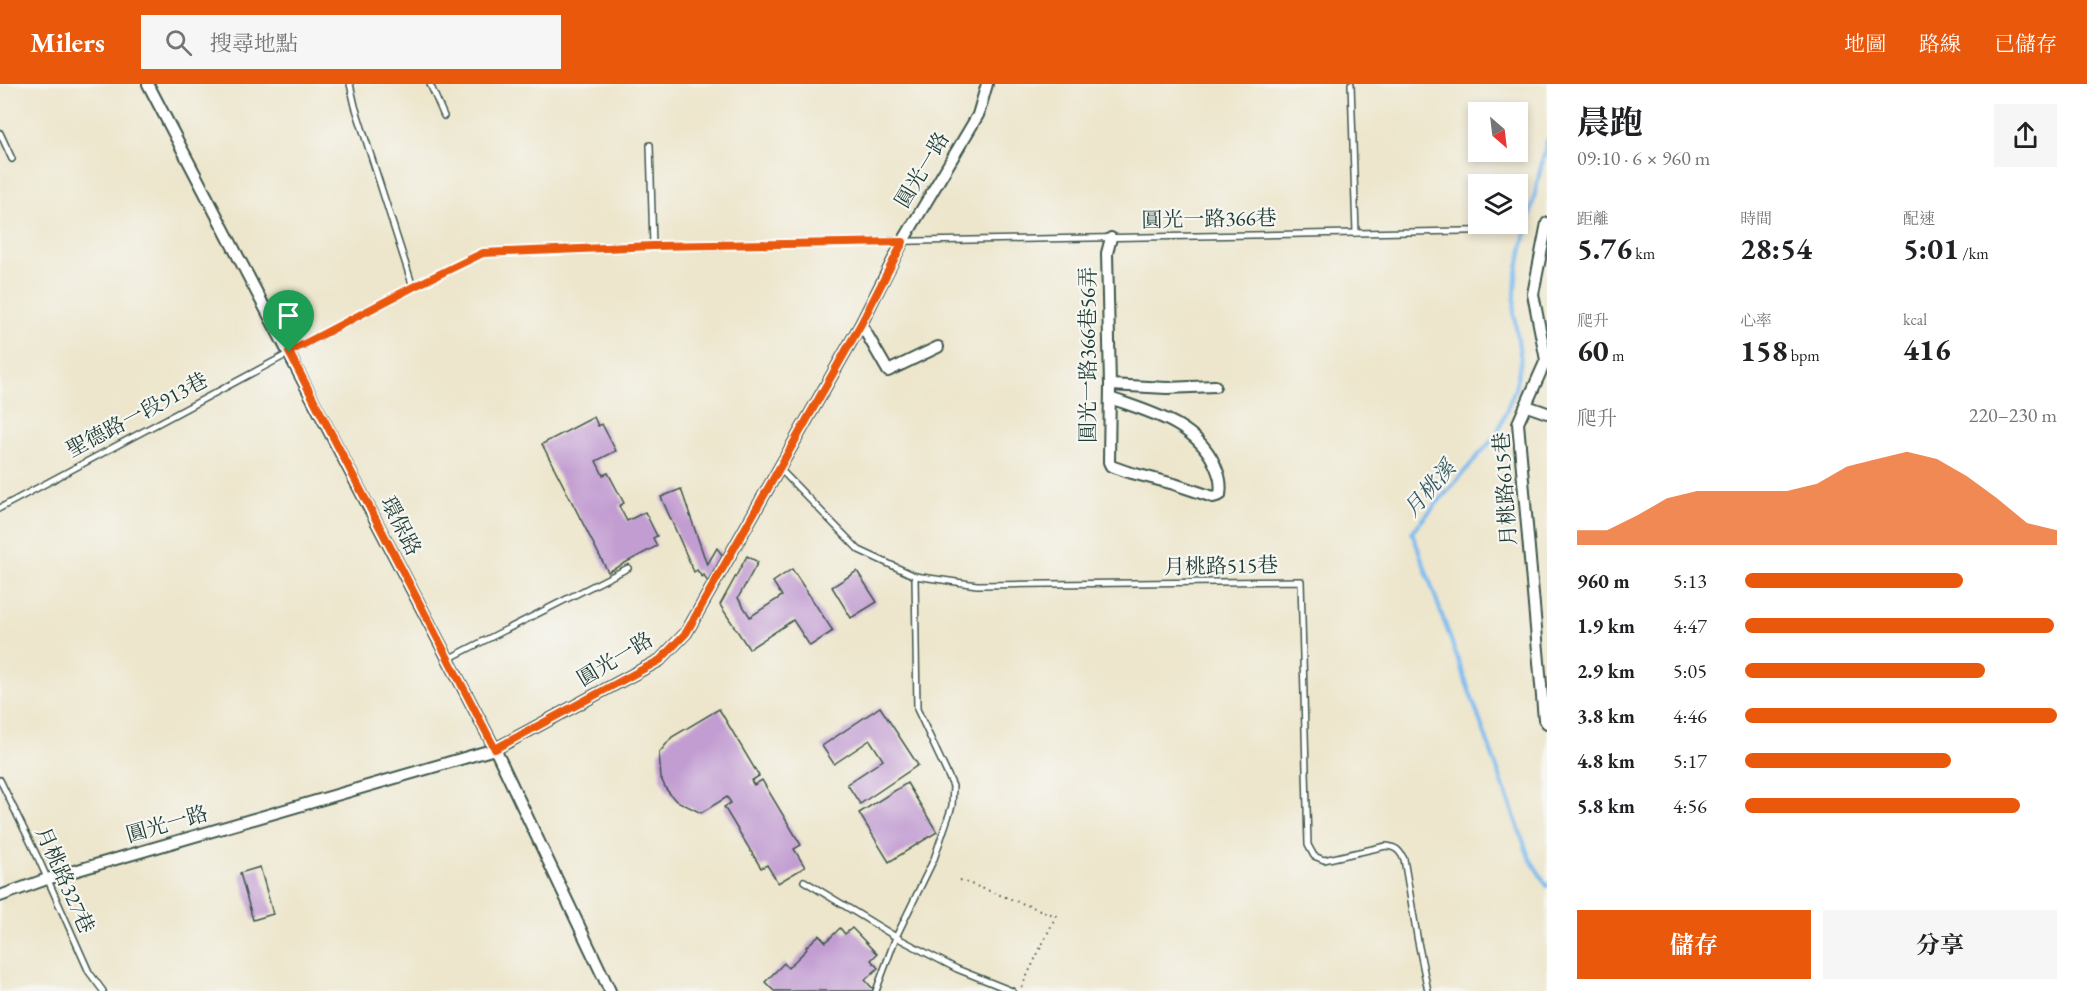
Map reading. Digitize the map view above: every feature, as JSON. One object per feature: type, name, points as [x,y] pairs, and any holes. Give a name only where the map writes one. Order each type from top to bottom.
[{"type":"street","name":"環保路","points":[[148,84],[495,749],[610,991]]},
{"type":"street","name":"圓光一路","points":[[0,896],[46,879],[495,749],[660,660],[686,633],[861,324],[903,242],[978,115],[987,84]]},
{"type":"street","name":"月桃路615巷","points":[[1547,223],[1533,294],[1546,360],[1518,423],[1544,719],[1547,723]]},
{"type":"street","name":"圓光一路366巷56弄","points":[[1110,398],[1160,416],[1196,438],[1212,459],[1221,478],[1220,495],[1213,498],[1174,484],[1128,472],[1111,466],[1108,462],[1110,385],[1107,253],[1111,238]]},
{"type":"street","points":[[861,324],[888,371],[938,347]]},
{"type":"street","points":[[1110,385],[1167,388],[1215,386]]},
{"type":"street","points":[[1527,406],[1547,413]]},
{"type":"lane","points":[[350,84],[413,287]]},
{"type":"lane","points":[[430,84],[444,116]]},
{"type":"lane","points":[[1351,84],[1356,233]]},
{"type":"lane","points":[[0,133],[12,159]]},
{"type":"lane","points":[[650,145],[654,246]]},
{"type":"lane","name":"圓光一路366巷","points":[[654,246],[1468,231]]},
{"type":"lane","name":"聖德路一段913巷","points":[[0,508],[289,352],[483,253],[654,246]]},
{"type":"lane","name":"月桃路515巷","points":[[779,468],[859,550],[915,576],[977,585],[1301,581],[1308,845],[1314,856],[1324,860],[1386,846],[1399,849],[1404,859],[1428,991]]},
{"type":"lane","points":[[448,659],[628,568]]},
{"type":"lane","points":[[876,991],[896,937],[934,859],[952,806],[953,786],[917,709],[915,576]]},
{"type":"lane","name":"月桃路327巷","points":[[0,780],[89,972],[103,991]]},
{"type":"lane","points":[[804,881],[896,937],[957,969],[1012,991]]},
{"type":"path","points":[[960,880],[1056,916],[1020,991]]},
{"type":"building","points":[[594,417],[598,426],[602,424],[616,451],[596,461],[603,475],[608,473],[624,503],[619,506],[627,521],[645,512],[657,536],[653,538],[657,546],[608,572],[542,444]]},
{"type":"building","points":[[681,489],[707,565],[717,548],[723,556],[708,583],[704,575],[702,577],[697,570],[694,572],[661,497]]},
{"type":"building","points":[[747,556],[758,562],[738,598],[750,617],[782,596],[773,582],[792,569],[833,631],[810,646],[793,620],[749,649],[720,605]]},
{"type":"building","points":[[857,571],[877,602],[851,618],[832,587]]},
{"type":"building","points":[[880,707],[918,765],[860,804],[847,784],[883,760],[870,740],[834,764],[822,746]]},
{"type":"building","points":[[719,709],[759,776],[751,781],[754,785],[762,780],[801,845],[794,849],[805,867],[778,883],[767,865],[761,868],[724,807],[731,803],[727,797],[701,813],[675,800],[661,778],[659,753],[672,737]]},
{"type":"building","points":[[907,783],[937,832],[889,862],[859,813]]},
{"type":"building","points":[[260,867],[273,914],[253,920],[240,873]]},
{"type":"building","points":[[840,928],[845,934],[852,928],[877,954],[871,960],[878,968],[865,980],[875,991],[774,991],[765,982],[784,963],[788,968],[819,935],[826,942]]},
{"type":"waterway","name":"月桃溪","points":[[1547,141],[1516,276],[1514,314],[1521,360],[1515,389],[1497,434],[1412,532],[1529,857],[1547,886]]},
{"type":"route","points":[[903,242],[861,324],[686,633],[660,660],[495,749],[289,352],[483,253],[654,246],[903,242]]}]
